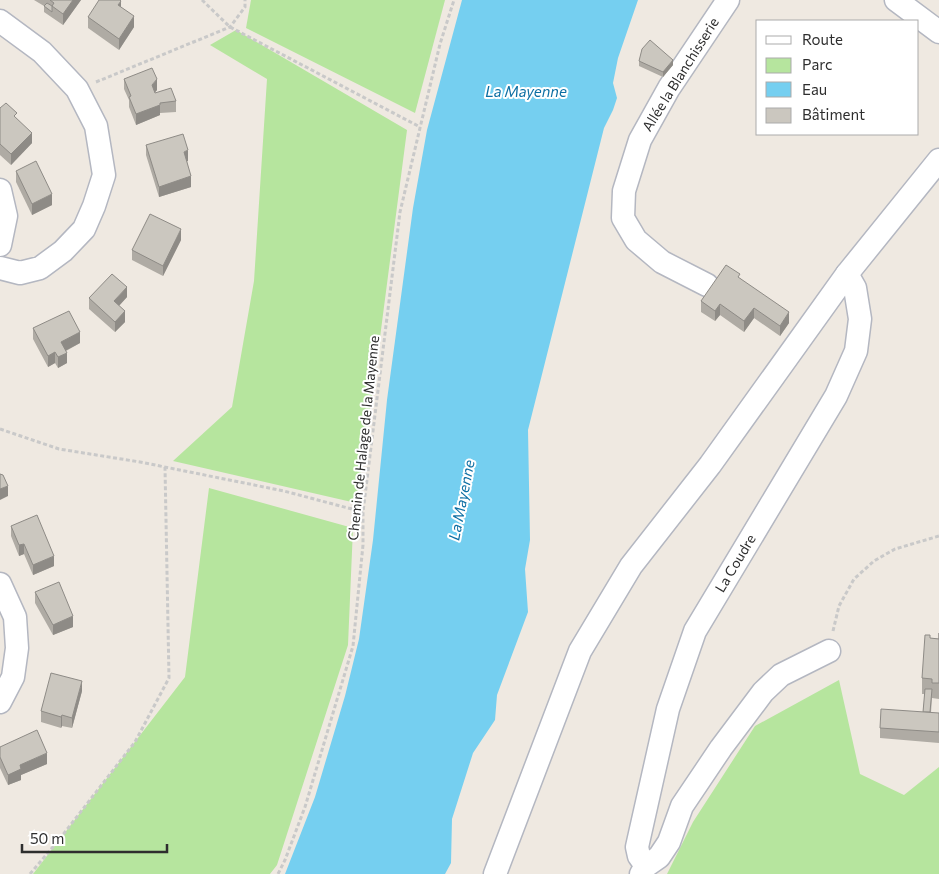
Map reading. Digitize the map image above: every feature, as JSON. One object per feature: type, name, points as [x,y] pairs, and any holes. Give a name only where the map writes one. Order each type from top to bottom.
[{"type":"street","name":"Allée la Blanchisserie","points":[[708,285],[662,262],[636,240],[623,218],[624,191],[640,140],[669,88],[728,0]]},
{"type":"street","points":[[896,0],[939,32]]},
{"type":"street","points":[[0,21],[42,52],[76,89],[96,126],[104,175],[84,229],[63,251],[40,268],[20,272],[0,268]]},
{"type":"street","points":[[495,874],[580,651],[631,566],[710,465],[847,274],[939,160]]},
{"type":"street","points":[[0,190],[6,216],[0,245]]},
{"type":"street","name":"La Coudre","points":[[644,870],[637,847],[668,709],[695,631],[836,396],[856,352],[860,319],[855,288],[847,274]]},
{"type":"street","points":[[0,584],[15,617],[17,648],[13,677],[0,702]]},
{"type":"street","points":[[644,870],[659,857],[668,842],[682,806],[721,748],[763,692],[781,675],[829,651]]},
{"type":"path","points":[[202,0],[230,27],[420,127]]},
{"type":"path","points":[[76,89],[230,27],[245,7],[245,0]]},
{"type":"path","name":"Chemin de Halage de la Mayenne","points":[[278,874],[305,807],[353,646],[363,545],[363,512],[400,212],[440,44],[454,0]]},
{"type":"path","points":[[0,428],[59,449],[165,467],[284,491],[363,512]]},
{"type":"path","points":[[30,874],[135,742],[170,678],[165,467]]},
{"type":"path","points":[[829,651],[839,606],[854,579],[874,561],[895,549],[939,536]]},
{"type":"green space","points":[[251,0],[445,0],[415,113],[246,28]]},
{"type":"green space","points":[[236,30],[407,130],[375,376],[356,503],[173,461],[232,407],[254,281],[267,79],[210,45]]},
{"type":"green space","points":[[209,488],[353,528],[348,645],[277,865],[270,874],[33,874],[185,677]]},
{"type":"green space","points":[[839,680],[860,774],[904,795],[939,767],[939,874],[667,874],[693,822],[755,726]]},
{"type":"water","name":"La Mayenne","points":[[462,0],[638,0],[618,58],[613,83],[617,98],[604,128],[528,430],[530,540],[525,569],[528,612],[497,695],[495,720],[473,753],[452,819],[451,863],[445,874],[285,874],[315,797],[345,696],[359,639],[373,540],[387,400],[413,208],[427,130]]},
{"type":"building","points":[[50,0],[73,0],[63,14],[52,6],[54,3]]},
{"type":"building","points":[[99,0],[120,0],[118,5],[134,16],[119,39],[88,17]]},
{"type":"building","points":[[47,3],[52,6],[52,12],[44,6]]},
{"type":"building","points":[[650,40],[673,60],[663,72],[639,61],[642,49]]},
{"type":"building","points":[[152,68],[157,79],[152,85],[155,93],[171,88],[176,101],[160,103],[160,105],[136,114],[124,79]]},
{"type":"building","points":[[6,103],[17,113],[14,116],[32,133],[11,154],[0,144],[0,108]]},
{"type":"building","points":[[183,134],[188,150],[184,152],[191,176],[159,187],[146,145]]},
{"type":"building","points":[[36,161],[52,194],[32,204],[16,171]]},
{"type":"building","points":[[150,214],[181,229],[163,266],[132,250]]},
{"type":"building","points":[[726,265],[740,274],[738,277],[789,312],[780,326],[754,308],[744,321],[720,304],[715,311],[701,301]]},
{"type":"building","points":[[112,274],[127,287],[114,301],[125,311],[115,322],[89,298]]},
{"type":"building","points":[[69,311],[80,332],[61,342],[67,353],[58,357],[55,352],[48,356],[33,328]]},
{"type":"building","points":[[0,474],[3,475],[8,486],[0,489]]},
{"type":"building","points":[[37,515],[54,556],[33,565],[24,544],[19,545],[11,526]]},
{"type":"building","points":[[59,582],[73,616],[53,625],[35,592]]},
{"type":"building","points":[[925,635],[930,635],[930,638],[939,639],[939,683],[932,683],[932,679],[922,678]]},
{"type":"building","points":[[51,673],[82,681],[72,718],[41,711]]},
{"type":"building","points":[[925,689],[932,689],[930,712],[923,712]]},
{"type":"building","points":[[881,709],[939,713],[939,732],[880,728]]},
{"type":"building","points":[[37,730],[47,753],[20,765],[21,769],[8,775],[0,757],[0,747]]}]
